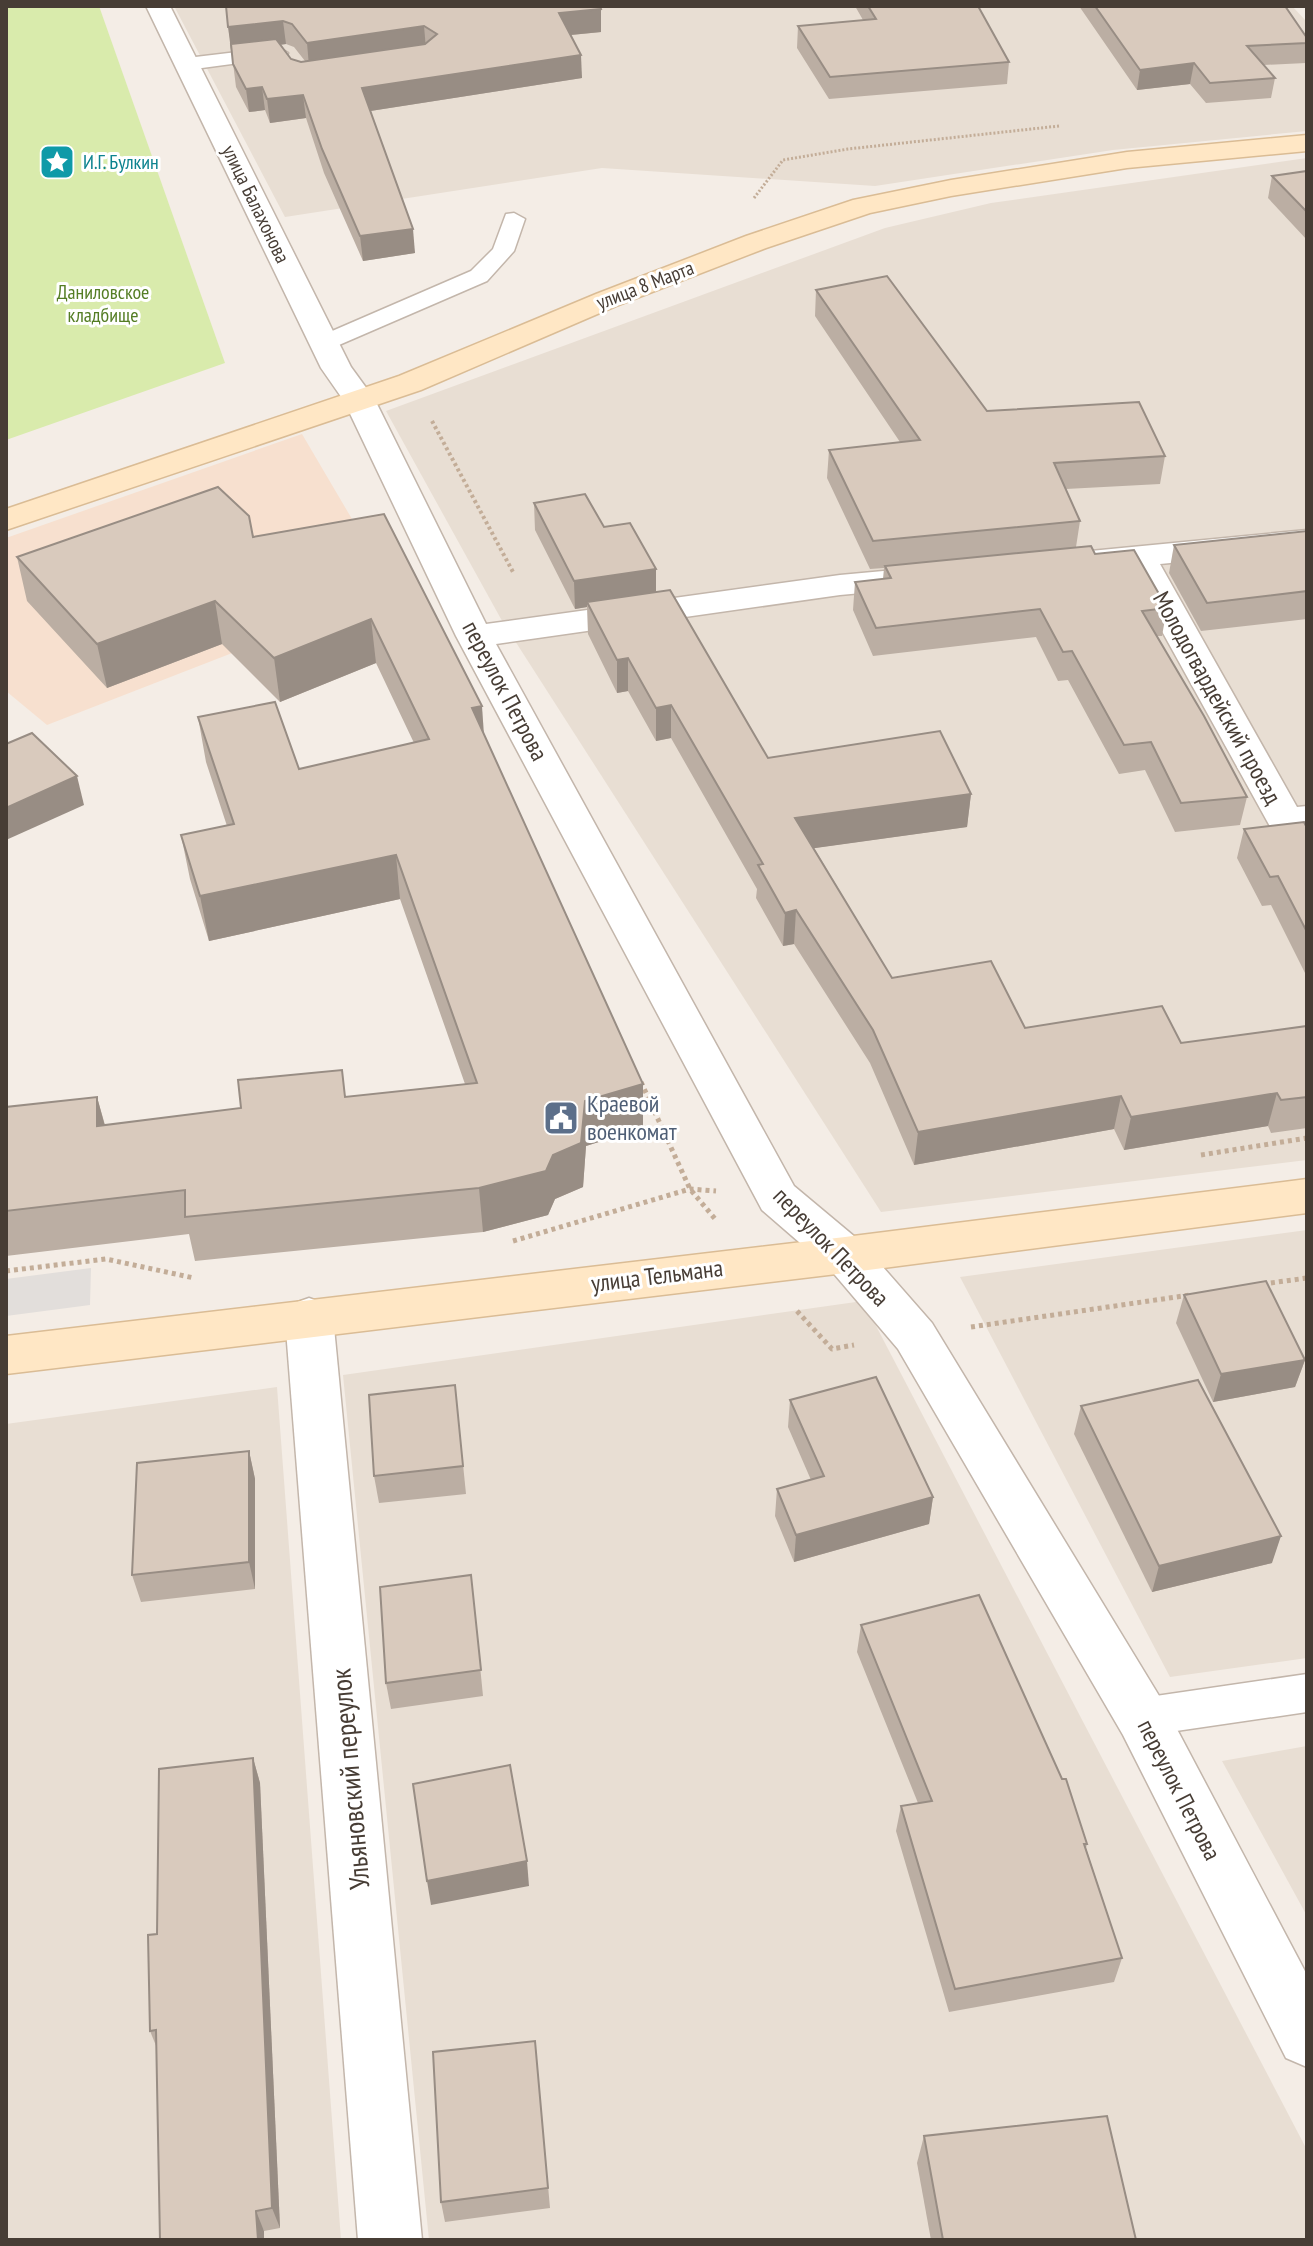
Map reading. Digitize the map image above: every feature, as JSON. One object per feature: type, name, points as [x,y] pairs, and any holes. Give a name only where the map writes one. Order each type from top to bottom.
[{"type":"street","name":"улица Балахонова","points":[[158,6],[336,368],[359,400]]},
{"type":"street","name":"улица 8 Марта","points":[[6,520],[410,383],[620,295],[756,242],[863,206],[951,188],[1127,160],[1307,143]]},
{"type":"street","name":"переулок Петрова","points":[[359,400],[474,636],[778,1198],[845,1255],[915,1336],[1142,1717],[1307,2037]]},
{"type":"street","name":"Молодогвардейский проезд","points":[[1044,565],[1307,540]]},
{"type":"street","name":"Молодогвардейский проезд","points":[[1138,556],[1286,821],[1307,818]]},
{"type":"street","points":[[474,636],[840,585],[950,575]]},
{"type":"street","name":"улица Тельмана","points":[[6,1355],[845,1255],[1307,1196]]},
{"type":"street","name":"Ульяновский переулок","points":[[309,1317],[390,2240]]},
{"type":"lane","points":[[187,64],[285,53],[294,64]]},
{"type":"lane","points":[[324,343],[479,276],[503,251],[514,219]]},
{"type":"lane","points":[[1142,1717],[1307,1693]]},
{"type":"path","points":[[410,383],[513,572]]},
{"type":"path","points":[[1197,1156],[1307,1138]]},
{"type":"path","points":[[506,1243],[690,1189],[778,1198]]},
{"type":"path","points":[[6,1271],[106,1259],[191,1278],[207,1276]]},
{"type":"shaded area","points":[[174,6],[1292,6],[1307,22],[1307,131],[1113,150],[875,186],[602,168],[285,217]]},
{"type":"shaded area","points":[[1307,158],[1307,1160],[881,1212],[501,619],[386,411],[885,228],[991,203]]},
{"type":"shaded area","points":[[302,434],[359,531],[322,618],[47,725],[6,691],[6,538]]},
{"type":"shaded area","points":[[1307,1230],[1307,1658],[1170,1677],[960,1277]]},
{"type":"shaded area","points":[[91,1268],[90,1305],[6,1316],[6,1279]]},
{"type":"shaded area","points":[[863,1301],[1307,2150],[1307,2240],[429,2240],[343,1375]]},
{"type":"shaded area","points":[[277,1387],[341,2240],[6,2240],[6,1424]]},
{"type":"shaded area","points":[[1307,1746],[1307,1916],[1222,1761]]},
{"type":"green space","name":"Даниловское кладбище","points":[[6,6],[99,6],[225,363],[6,440]]},
{"type":"building","points":[[226,6],[600,6],[601,9],[559,13],[581,55],[362,88],[413,229],[360,236],[322,149],[303,95],[267,99],[262,87],[246,89],[233,64],[231,44],[276,39],[291,59],[301,62],[425,44],[437,34],[424,26],[307,43],[292,24],[283,21],[228,27]]},
{"type":"building","points":[[868,6],[978,6],[1009,62],[830,77],[798,26],[876,19]]},
{"type":"building","points":[[1095,6],[1285,6],[1307,38],[1307,43],[1247,46],[1275,78],[1210,83],[1194,63],[1140,70]]},
{"type":"building","points":[[1307,171],[1307,212],[1272,176]]},
{"type":"building","points":[[887,276],[987,411],[1139,402],[1165,456],[1054,463],[1080,521],[873,541],[829,450],[920,440],[816,290]]},
{"type":"building","points":[[218,487],[249,516],[253,537],[384,514],[482,706],[472,708],[643,1084],[585,1101],[581,1143],[553,1155],[546,1171],[479,1188],[185,1217],[185,1190],[6,1211],[6,1107],[97,1097],[97,1126],[241,1108],[238,1080],[342,1070],[345,1097],[477,1083],[396,855],[200,896],[181,835],[234,824],[198,717],[275,702],[299,769],[429,739],[371,619],[274,658],[215,601],[97,644],[17,557]]},
{"type":"building","points":[[585,494],[604,527],[630,523],[656,569],[574,581],[534,503]]},
{"type":"building","points":[[1307,531],[1307,591],[1207,603],[1174,545]]},
{"type":"building","points":[[1091,546],[1095,554],[1134,550],[1167,608],[1142,611],[1247,797],[1181,803],[1151,742],[1124,745],[1072,651],[1063,652],[1040,609],[876,628],[855,582],[891,578],[885,566]]},
{"type":"building","points":[[670,590],[768,758],[940,731],[971,794],[795,818],[892,978],[991,961],[1025,1028],[1162,1006],[1181,1043],[1307,1026],[1307,1097],[1281,1100],[1277,1093],[1131,1117],[1121,1096],[918,1132],[873,1030],[796,910],[785,913],[758,865],[763,864],[671,705],[656,708],[628,658],[617,660],[587,602]]},
{"type":"building","points":[[32,733],[77,776],[6,808],[6,744]]},
{"type":"building","points":[[1304,822],[1307,828],[1307,932],[1278,876],[1270,877],[1244,829]]},
{"type":"building","points":[[1266,1281],[1305,1360],[1221,1374],[1184,1295]]},
{"type":"building","points":[[876,1377],[933,1497],[796,1535],[777,1489],[824,1476],[790,1400]]},
{"type":"building","points":[[1198,1380],[1281,1536],[1159,1566],[1081,1406]]},
{"type":"building","points":[[455,1385],[463,1466],[374,1476],[369,1395]]},
{"type":"building","points":[[249,1451],[249,1562],[132,1575],[137,1463]]},
{"type":"building","points":[[471,1575],[481,1670],[386,1683],[380,1587]]},
{"type":"building","points":[[979,1595],[1062,1779],[1066,1779],[1122,1958],[955,1989],[901,1806],[932,1801],[861,1625]]},
{"type":"building","points":[[253,1758],[272,2208],[256,2211],[258,2240],[160,2240],[156,2030],[150,2031],[148,1935],[157,1934],[159,1769]]},
{"type":"building","points":[[510,1765],[527,1861],[427,1881],[413,1784]]},
{"type":"building","points":[[535,2041],[548,2188],[441,2202],[433,2052]]},
{"type":"building","points":[[1107,2116],[1136,2240],[943,2240],[924,2136]]},
{"type":"place","name":"И.Г. Булкин","points":[[57,162]]},
{"type":"place","name":"Краевой военкомат","points":[[561,1118]]}]
